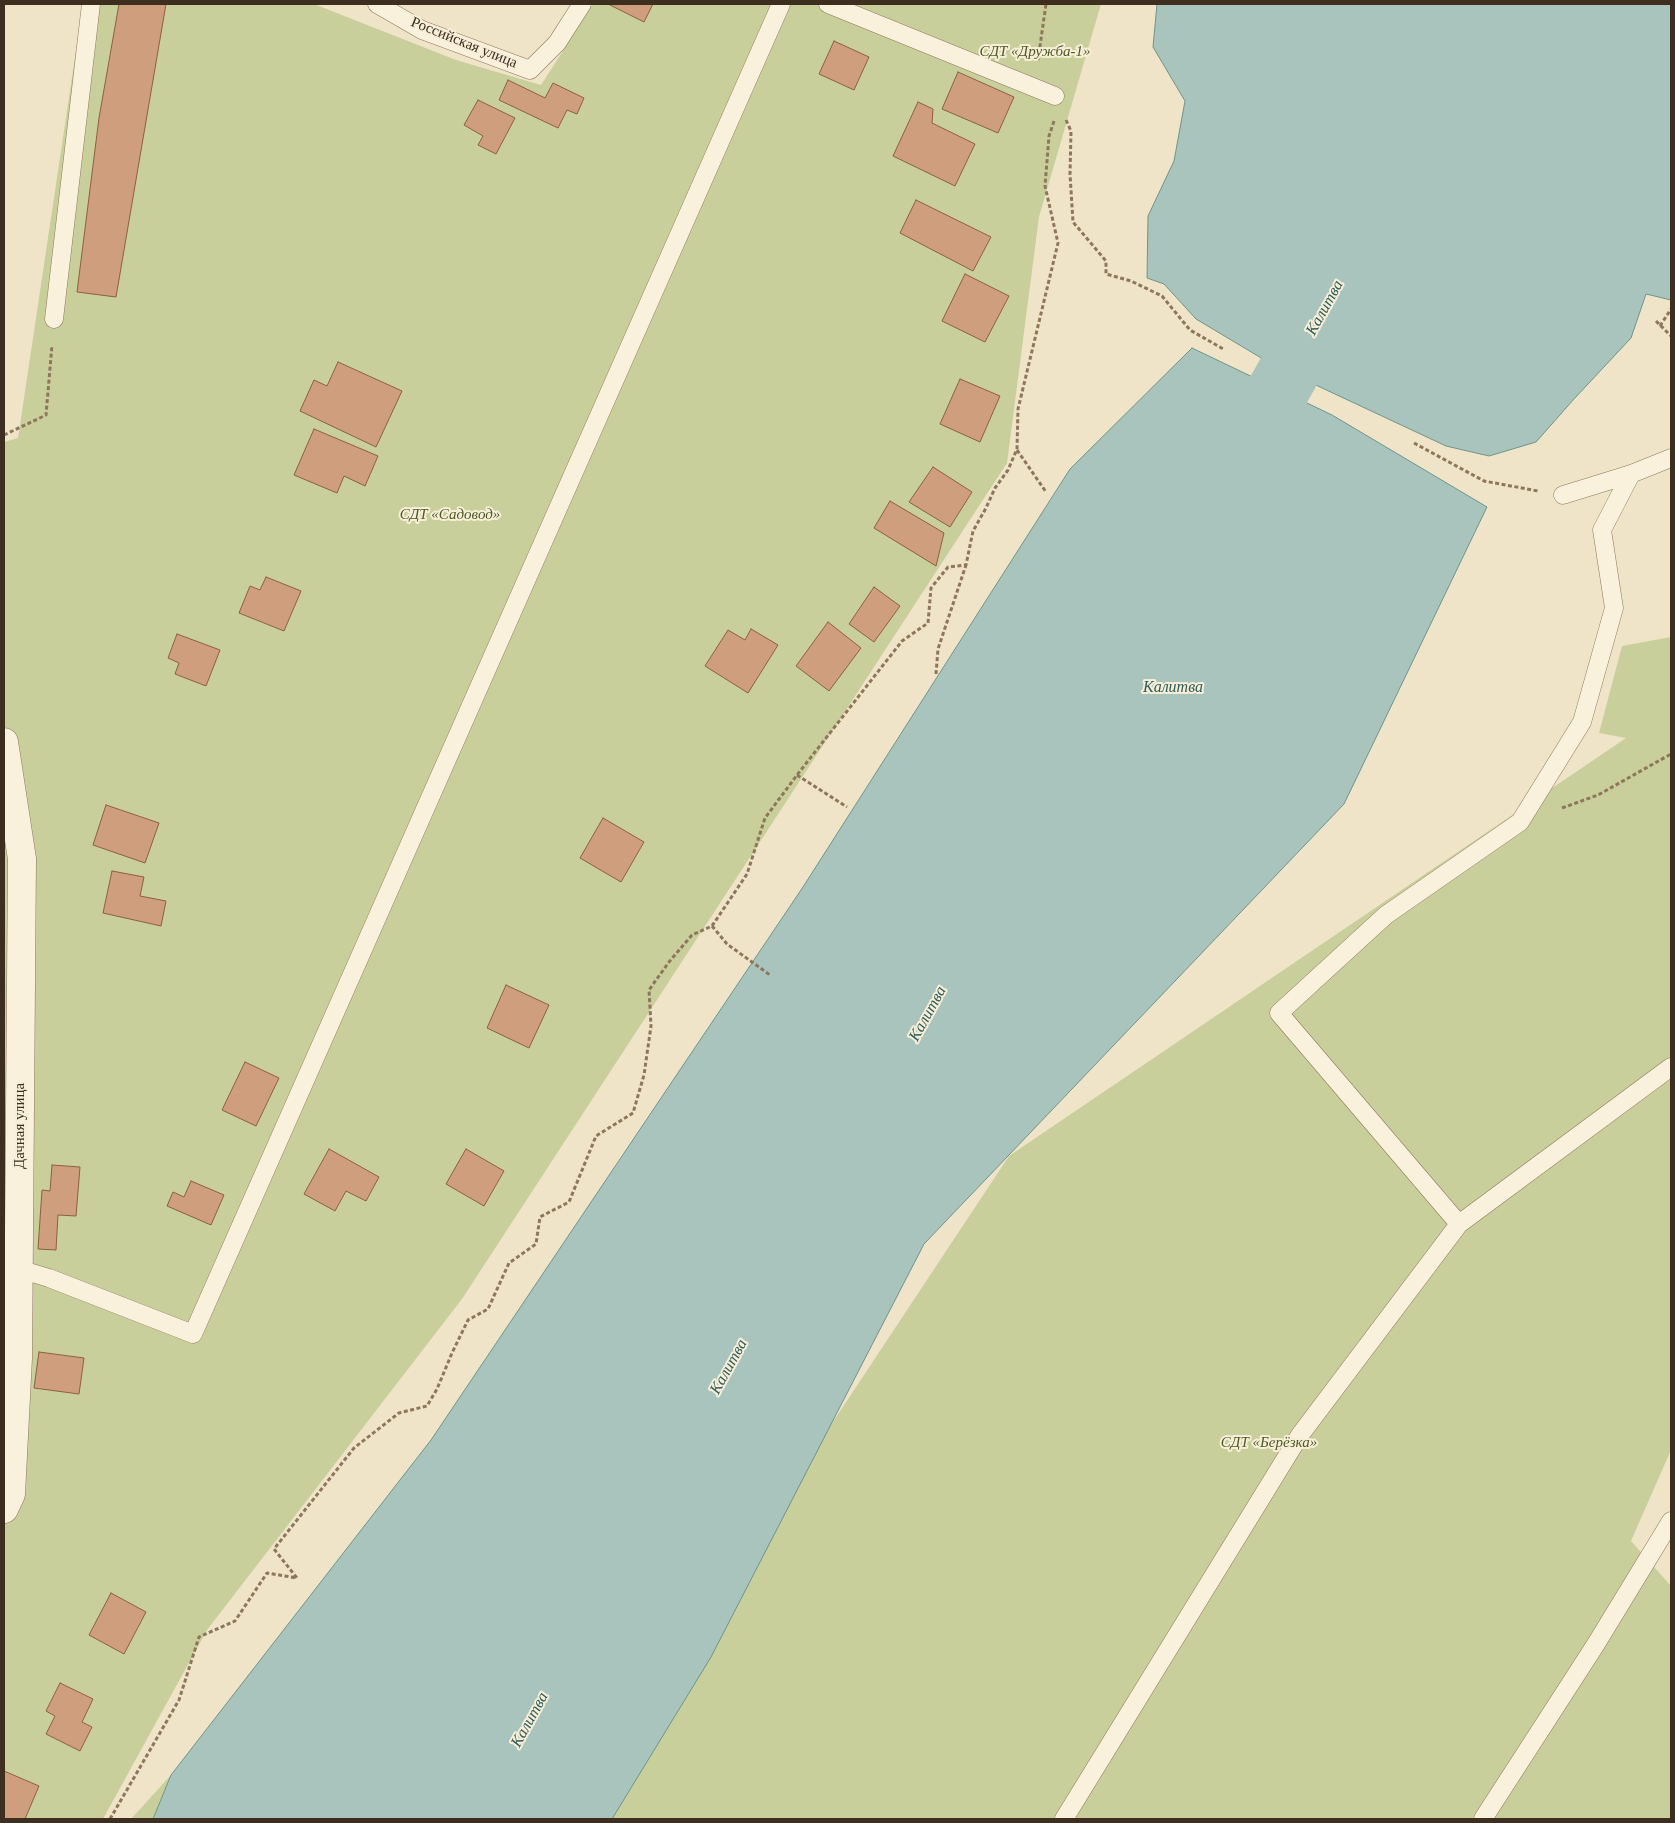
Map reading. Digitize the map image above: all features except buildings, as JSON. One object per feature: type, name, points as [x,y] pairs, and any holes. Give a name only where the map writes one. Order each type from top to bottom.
[{"type":"street","name":"Дачная улица","points":[[4,742],[22,859],[18,1358],[11,1494],[4,1510]]},
{"type":"lane","points":[[54,319],[91,4]]},
{"type":"lane","name":"Российская улица","points":[[377,4],[422,30],[530,70],[557,43],[582,4]]},
{"type":"lane","points":[[20,1269],[49,1278],[193,1334],[781,4]]},
{"type":"lane","points":[[828,4],[1057,100]]},
{"type":"lane","points":[[1563,496],[1671,458]]},
{"type":"lane","points":[[1459,1224],[1279,1013],[1386,915],[1520,822],[1582,722],[1614,608],[1602,530],[1630,474]]},
{"type":"lane","points":[[1064,1819],[1300,1435],[1459,1224],[1671,1067]]},
{"type":"lane","points":[[1483,1819],[1596,1644],[1671,1521]]},
{"type":"path","points":[[1046,4],[1036,70],[1057,100],[1071,131],[1070,174],[1073,222],[1106,261],[1106,274],[1131,281],[1162,296],[1190,330],[1225,350]]},
{"type":"path","points":[[936,674],[938,649],[966,565],[973,531],[986,508],[994,488],[1008,470],[1017,449],[1018,408],[1058,243],[1044,186],[1049,136],[1057,100]]},
{"type":"path","points":[[1660,326],[1671,309]]},
{"type":"path","points":[[4,435],[46,415],[54,319]]},
{"type":"path","points":[[1656,321],[1671,336]]},
{"type":"path","points":[[1414,443],[1484,481],[1563,496]]},
{"type":"path","points":[[1017,449],[1046,492]]},
{"type":"path","points":[[110,1819],[179,1700],[199,1637],[236,1620],[267,1573],[297,1578],[274,1549],[354,1448],[399,1413],[427,1406],[437,1389],[468,1320],[488,1309],[509,1263],[536,1244],[540,1217],[569,1202],[596,1136],[633,1113],[644,1075],[651,1026],[650,990],[669,962],[692,935],[712,926],[747,874],[765,818],[797,775],[902,640],[928,623],[931,588],[948,567],[966,565]]},
{"type":"path","points":[[1520,822],[1598,795],[1671,754]]},
{"type":"path","points":[[797,775],[847,807]]},
{"type":"path","points":[[712,926],[727,944],[770,975]]},
{"type":"green space","name":"СДТ «Садовод»","points":[[83,4],[314,4],[456,60],[541,85],[593,4],[1101,4],[1039,217],[1007,463],[462,1299],[207,1630],[103,1819],[4,1819],[4,442],[18,438]]},
{"type":"green space","name":"СДТ «Берёзка»","points":[[1671,637],[1671,1450],[1631,1541],[1671,1586],[1671,1819],[570,1819],[1009,1156],[1626,738],[1599,733],[1622,646]]},
{"type":"green space","points":[[171,1775],[153,1819],[131,1819]]},
{"type":"water","name":"Калитва","points":[[1157,4],[1671,4],[1671,300],[1646,294],[1631,338],[1536,442],[1489,456],[1446,446],[1273,365],[1196,319],[1164,284],[1147,278],[1148,216],[1174,161],[1185,101],[1153,47]]},
{"type":"water","name":"Калитва","points":[[1192,348],[1332,415],[1487,507],[1344,804],[924,1244],[711,1657],[612,1819],[153,1819],[171,1775],[431,1440],[803,887],[1070,469]]},
{"type":"waterway","name":"Калитва","points":[[1237,464],[1330,298]]},
{"type":"park label","name":"СДТ «Дружба-1»","points":[[1035,52]]}]
